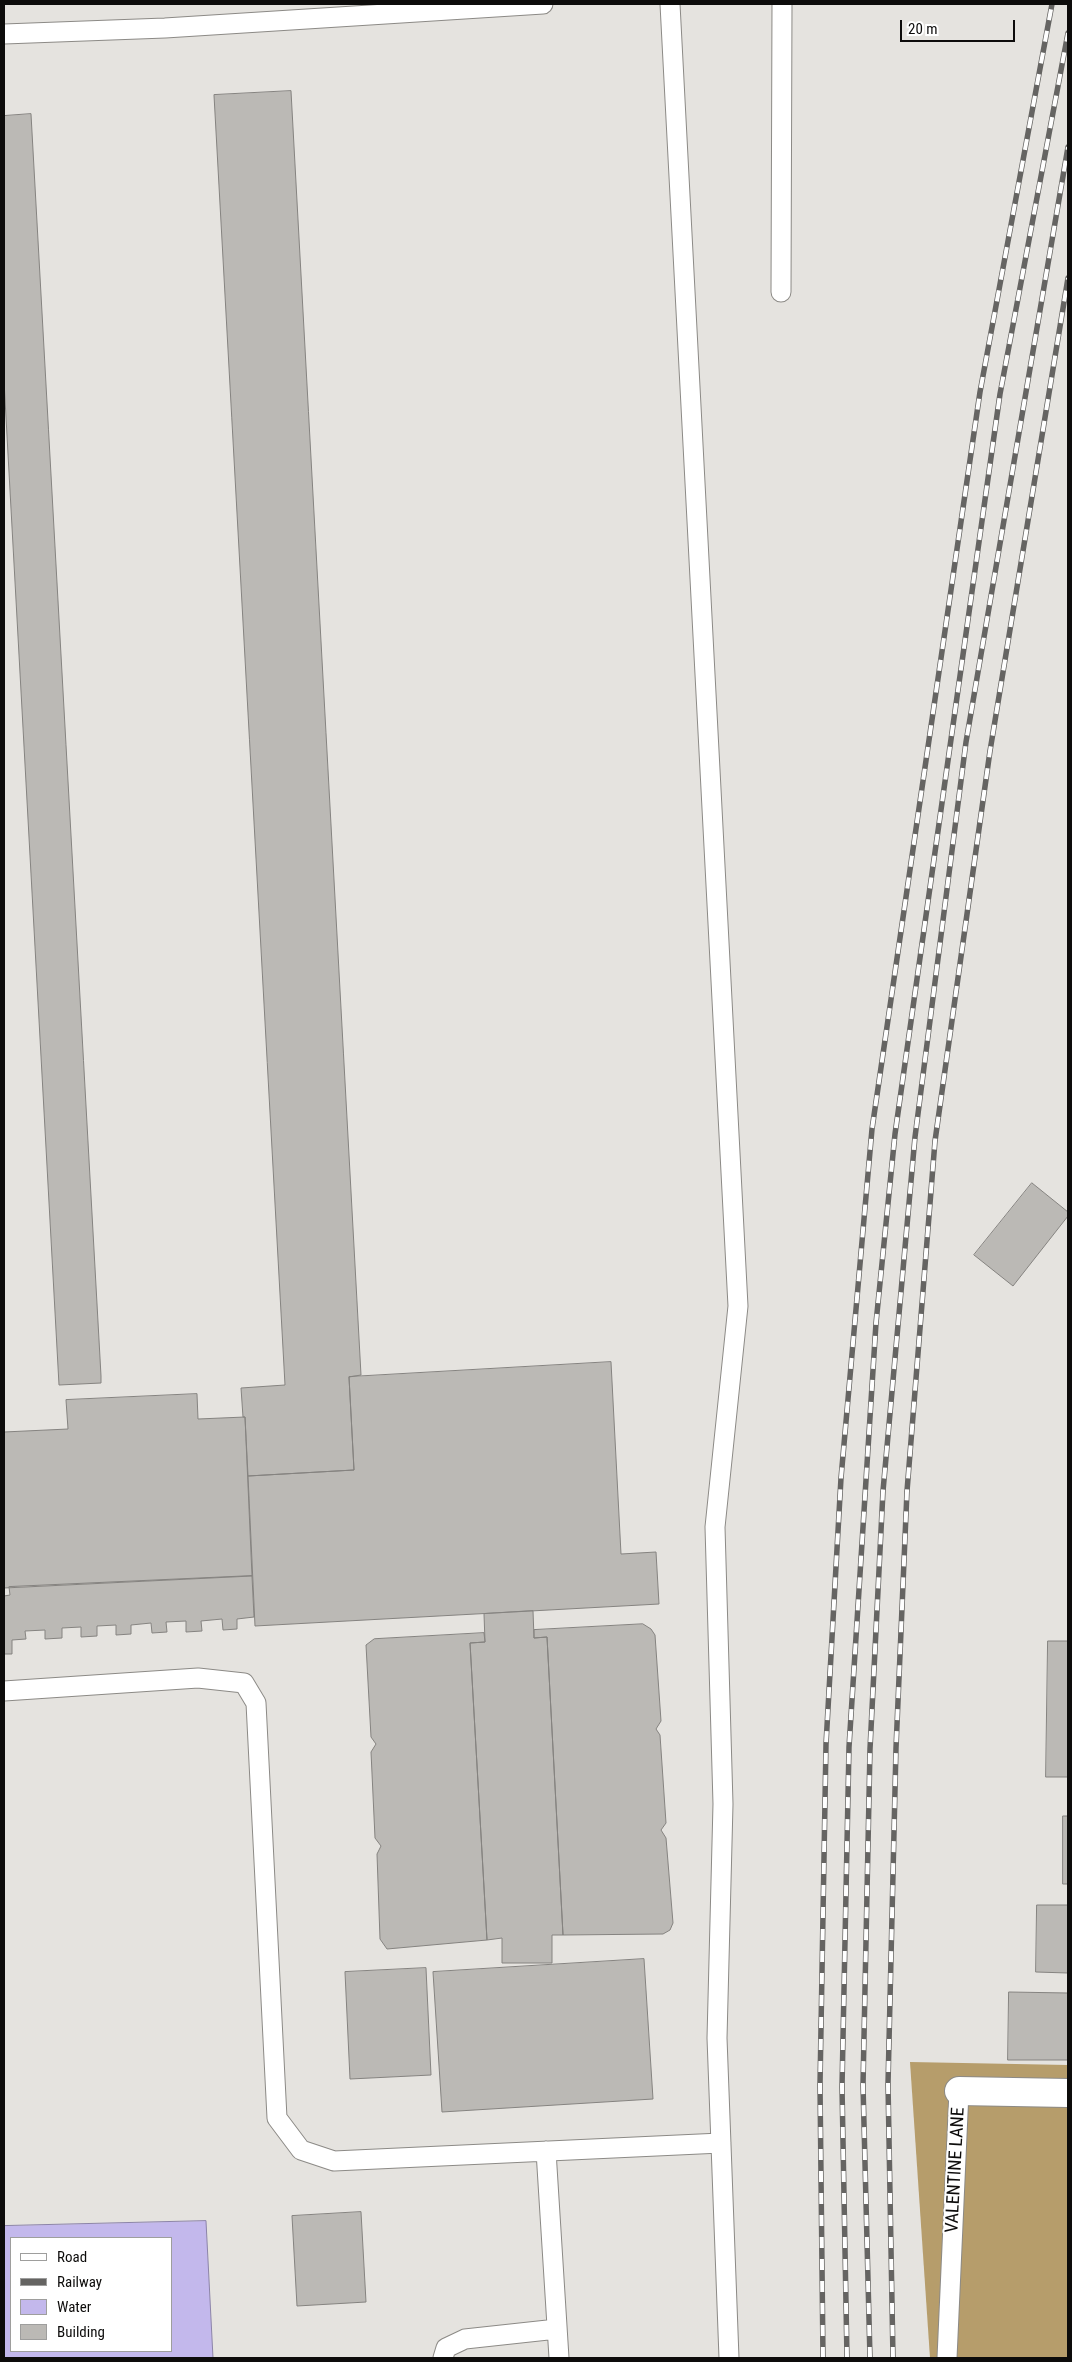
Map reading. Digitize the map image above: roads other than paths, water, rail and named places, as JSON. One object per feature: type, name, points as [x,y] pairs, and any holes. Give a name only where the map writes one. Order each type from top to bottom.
[{"type":"street","name":"VALENTINE LANE","points":[[959,2091],[1068,2093]]},
{"type":"lane","points":[[4,34],[165,28],[543,4]]},
{"type":"lane","points":[[670,4],[738,1306],[715,1527],[723,1804],[717,2038],[729,2358]]},
{"type":"lane","points":[[782,4],[782,292]]},
{"type":"lane","points":[[4,1690],[198,1678],[244,1683],[256,1702],[277,2118],[301,2150],[334,2161],[721,2143]]},
{"type":"lane","name":"VALENTINE LANE","points":[[947,2358],[959,2091]]},
{"type":"lane","points":[[546,2151],[559,2358]]},
{"type":"lane","points":[[443,2358],[446,2348],[465,2339],[557,2329]]},
{"type":"water","points":[[206,2221],[213,2358],[4,2358],[4,2226]]},
{"type":"railway","points":[[823,2358],[820,2085],[826,1744],[841,1478],[872,1129],[980,392],[1052,4]]},
{"type":"railway","points":[[847,2358],[842,2087],[849,1747],[876,1323],[895,1134],[1000,394],[1068,33]]},
{"type":"railway","points":[[870,2358],[863,2085],[870,1749],[883,1491],[915,1137],[966,742],[1068,147]]},
{"type":"railway","points":[[893,2358],[888,2084],[896,1748],[907,1491],[935,1141],[990,751],[1068,278]]}]
